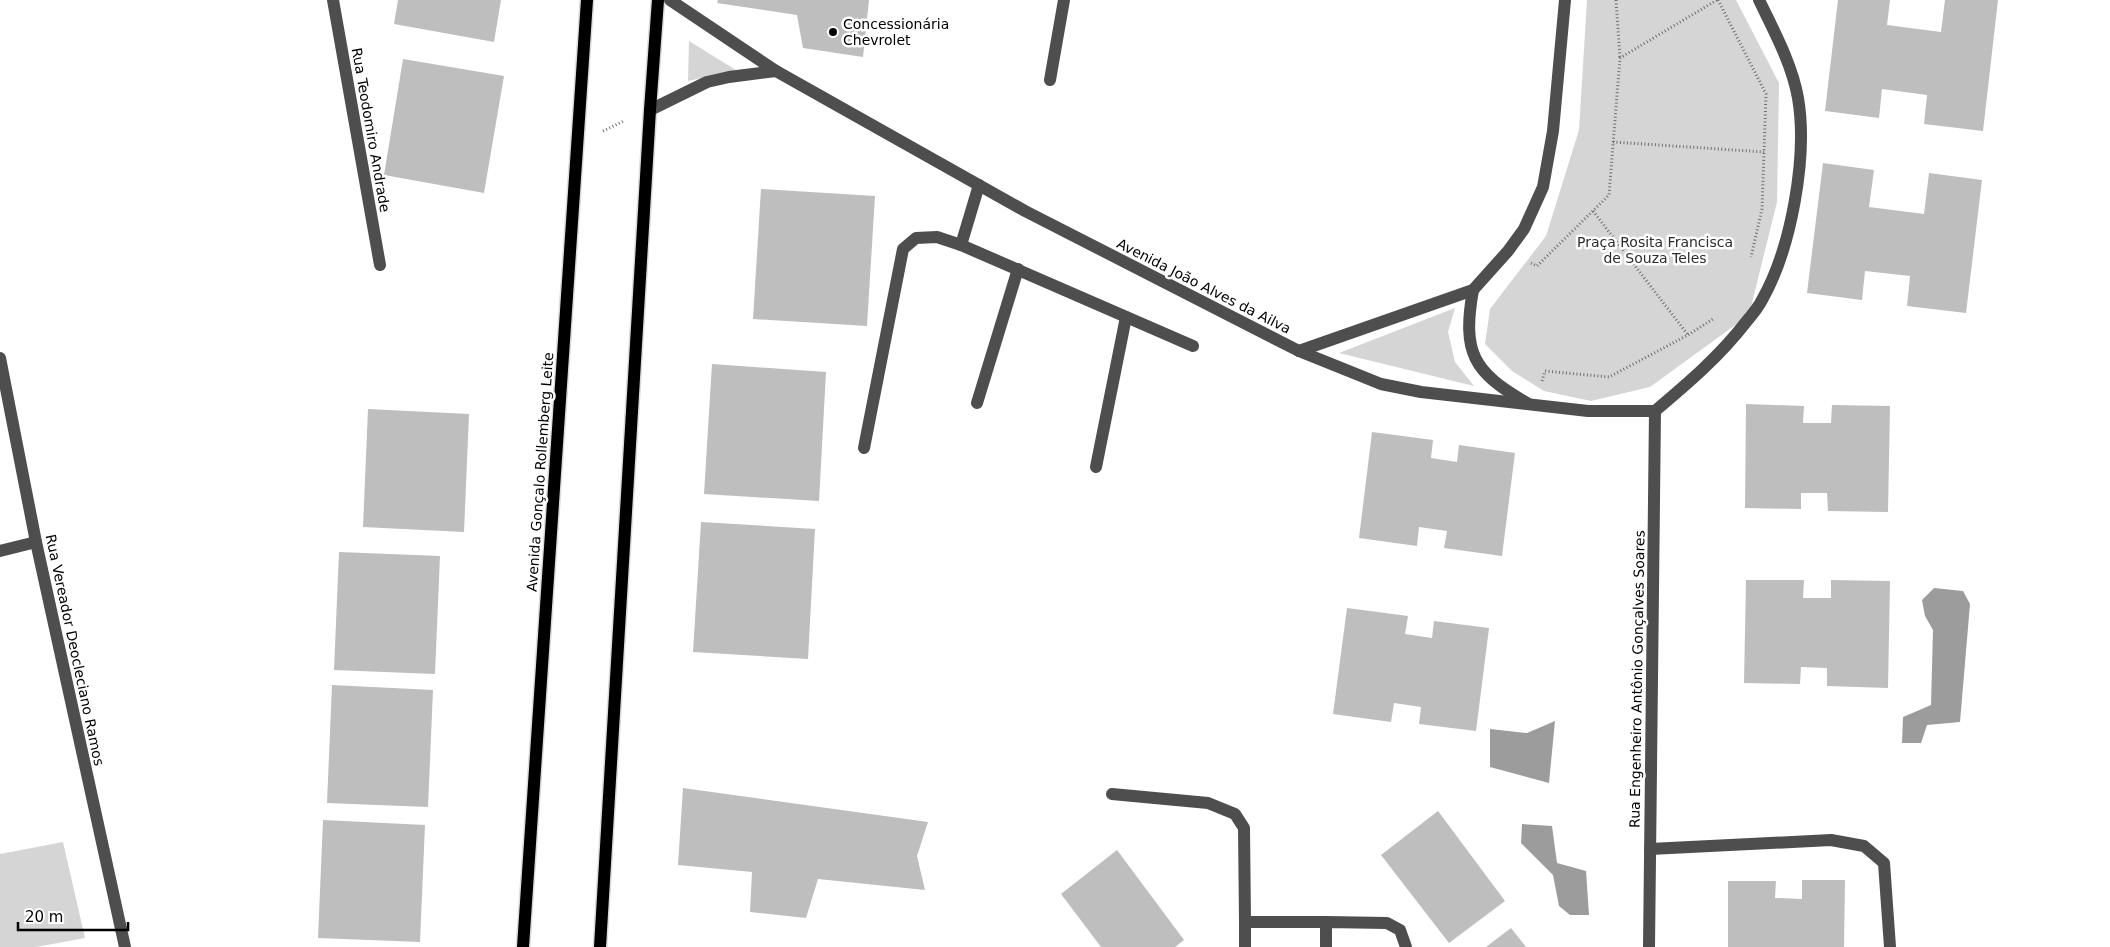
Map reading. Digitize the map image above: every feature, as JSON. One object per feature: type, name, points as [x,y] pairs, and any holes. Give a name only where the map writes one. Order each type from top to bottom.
[{"type":"main road","name":"Avenida Gonçalo Rollemberg Leite","points":[[523,947],[587,0]]},
{"type":"main road","points":[[600,947],[658,0]]},
{"type":"street","name":"Rua Teodomiro Andrade","points":[[333,0],[380,265]]},
{"type":"street","name":"Avenida João Alves da Ailva","points":[[670,0],[776,71],[1025,211],[1299,351],[1381,384],[1421,392],[1588,412],[1655,412]]},
{"type":"street","points":[[1050,80],[1064,0]]},
{"type":"street","points":[[1299,351],[1473,290],[1508,252],[1524,229],[1543,187],[1553,131],[1565,0]]},
{"type":"street","points":[[1655,412],[1697,375],[1735,336],[1762,302],[1780,263],[1795,198],[1801,142],[1798,98],[1789,66],[1759,0]]},
{"type":"street","points":[[650,110],[707,82],[776,71]]},
{"type":"street","points":[[961,245],[980,185]]},
{"type":"street","points":[[864,448],[903,249],[916,238],[938,237],[961,245],[1193,346]]},
{"type":"street","points":[[977,403],[1018,269]]},
{"type":"street","points":[[1473,290],[1470,308],[1469,340],[1477,362],[1487,376],[1504,390],[1533,406]]},
{"type":"street","points":[[1096,467],[1126,317]]},
{"type":"street","name":"Rua Vereador Deocleciano Ramos","points":[[0,358],[36,542],[125,947]]},
{"type":"street","name":"Rua Engenheiro Antônio Gonçalves Soares","points":[[1649,947],[1655,412]]},
{"type":"street","points":[[0,551],[36,542]]},
{"type":"street","points":[[1112,794],[1208,803],[1235,814],[1244,828],[1245,947]]},
{"type":"street","points":[[1650,849],[1831,840],[1864,846],[1884,863],[1890,947]]},
{"type":"street","points":[[1245,922],[1387,923],[1400,930],[1406,947]]},
{"type":"street","points":[[1326,922],[1326,947]]},
{"type":"path","points":[[1508,252],[1537,266],[1609,195],[1620,58],[1616,0]]},
{"type":"path","points":[[1620,58],[1717,0],[1766,94],[1762,209],[1749,264]]},
{"type":"path","points":[[578,142],[650,110]]},
{"type":"path","points":[[1613,142],[1764,152]]},
{"type":"path","points":[[1593,211],[1688,335]]},
{"type":"path","points":[[1533,406],[1546,371],[1609,377],[1688,335],[1718,316]]},
{"type":"green space","name":"Praça Rosita Francisca de Souza Teles","points":[[1587,0],[1736,0],[1779,83],[1777,202],[1749,315],[1650,387],[1591,401],[1544,391],[1512,371],[1485,344],[1490,309],[1546,236],[1579,130]]},
{"type":"green space","points":[[689,41],[736,70],[688,81]]},
{"type":"green space","points":[[1455,308],[1448,332],[1455,362],[1474,386],[1339,353]]},
{"type":"green space","points":[[63,842],[85,938],[36,947],[0,947],[0,854]]},
{"type":"shaded area","points":[[1934,588],[1963,591],[1970,604],[1960,722],[1927,725],[1921,743],[1902,743],[1903,717],[1931,705],[1933,630],[1925,616],[1922,600]]},
{"type":"shaded area","points":[[1555,721],[1549,783],[1490,767],[1490,729],[1527,733]]},
{"type":"shaded area","points":[[1522,824],[1552,826],[1557,863],[1586,871],[1589,915],[1570,915],[1559,906],[1553,875],[1521,843]]},
{"type":"building","points":[[398,0],[501,0],[494,42],[394,24]]},
{"type":"building","name":"Concessionária Chevrolet","points":[[718,0],[869,0],[863,57],[803,48],[797,15],[717,3]]},
{"type":"building","points":[[1838,0],[1890,0],[1887,25],[1941,32],[1945,0],[1998,0],[1983,131],[1924,124],[1927,95],[1882,89],[1879,118],[1825,111]]},
{"type":"building","points":[[403,59],[504,76],[484,193],[384,175]]},
{"type":"building","points":[[1823,163],[1874,170],[1869,207],[1924,214],[1929,173],[1982,180],[1966,313],[1907,306],[1910,276],[1865,271],[1862,300],[1807,293]]},
{"type":"building","points":[[761,189],[875,196],[867,326],[753,319]]},
{"type":"building","points":[[712,364],[826,372],[819,501],[704,494]]},
{"type":"building","points":[[1746,404],[1804,406],[1803,423],[1831,423],[1832,405],[1890,406],[1888,512],[1828,511],[1827,493],[1801,493],[1801,509],[1745,508]]},
{"type":"building","points":[[368,409],[469,414],[464,532],[363,527]]},
{"type":"building","points":[[1372,432],[1433,440],[1431,458],[1457,462],[1459,445],[1515,453],[1502,556],[1444,548],[1447,531],[1419,527],[1417,546],[1359,538]]},
{"type":"building","points":[[701,522],[815,529],[808,659],[693,652]]},
{"type":"building","points":[[339,552],[440,556],[435,674],[334,670]]},
{"type":"building","points":[[1746,580],[1804,580],[1803,598],[1831,598],[1831,580],[1890,581],[1888,688],[1827,686],[1827,668],[1801,667],[1800,684],[1744,683]]},
{"type":"building","points":[[1347,608],[1408,616],[1405,634],[1432,638],[1434,621],[1489,628],[1476,731],[1419,724],[1421,707],[1394,703],[1391,722],[1333,714]]},
{"type":"building","points":[[332,685],[433,690],[428,807],[327,803]]},
{"type":"building","points":[[683,788],[928,822],[917,856],[925,890],[818,879],[806,918],[750,912],[752,872],[678,865]]},
{"type":"building","points":[[1438,811],[1505,901],[1449,943],[1381,855]]},
{"type":"building","points":[[323,820],[425,825],[420,942],[318,938]]},
{"type":"building","points":[[1117,850],[1184,940],[1175,947],[1101,947],[1061,894]]},
{"type":"building","points":[[1802,880],[1845,880],[1844,947],[1728,947],[1728,881],[1776,881],[1775,898],[1802,899]]},
{"type":"building","points":[[1511,928],[1526,947],[1486,947]]},
{"type":"place","name":"Concessionária Chevrolet","points":[[833,32]]}]
